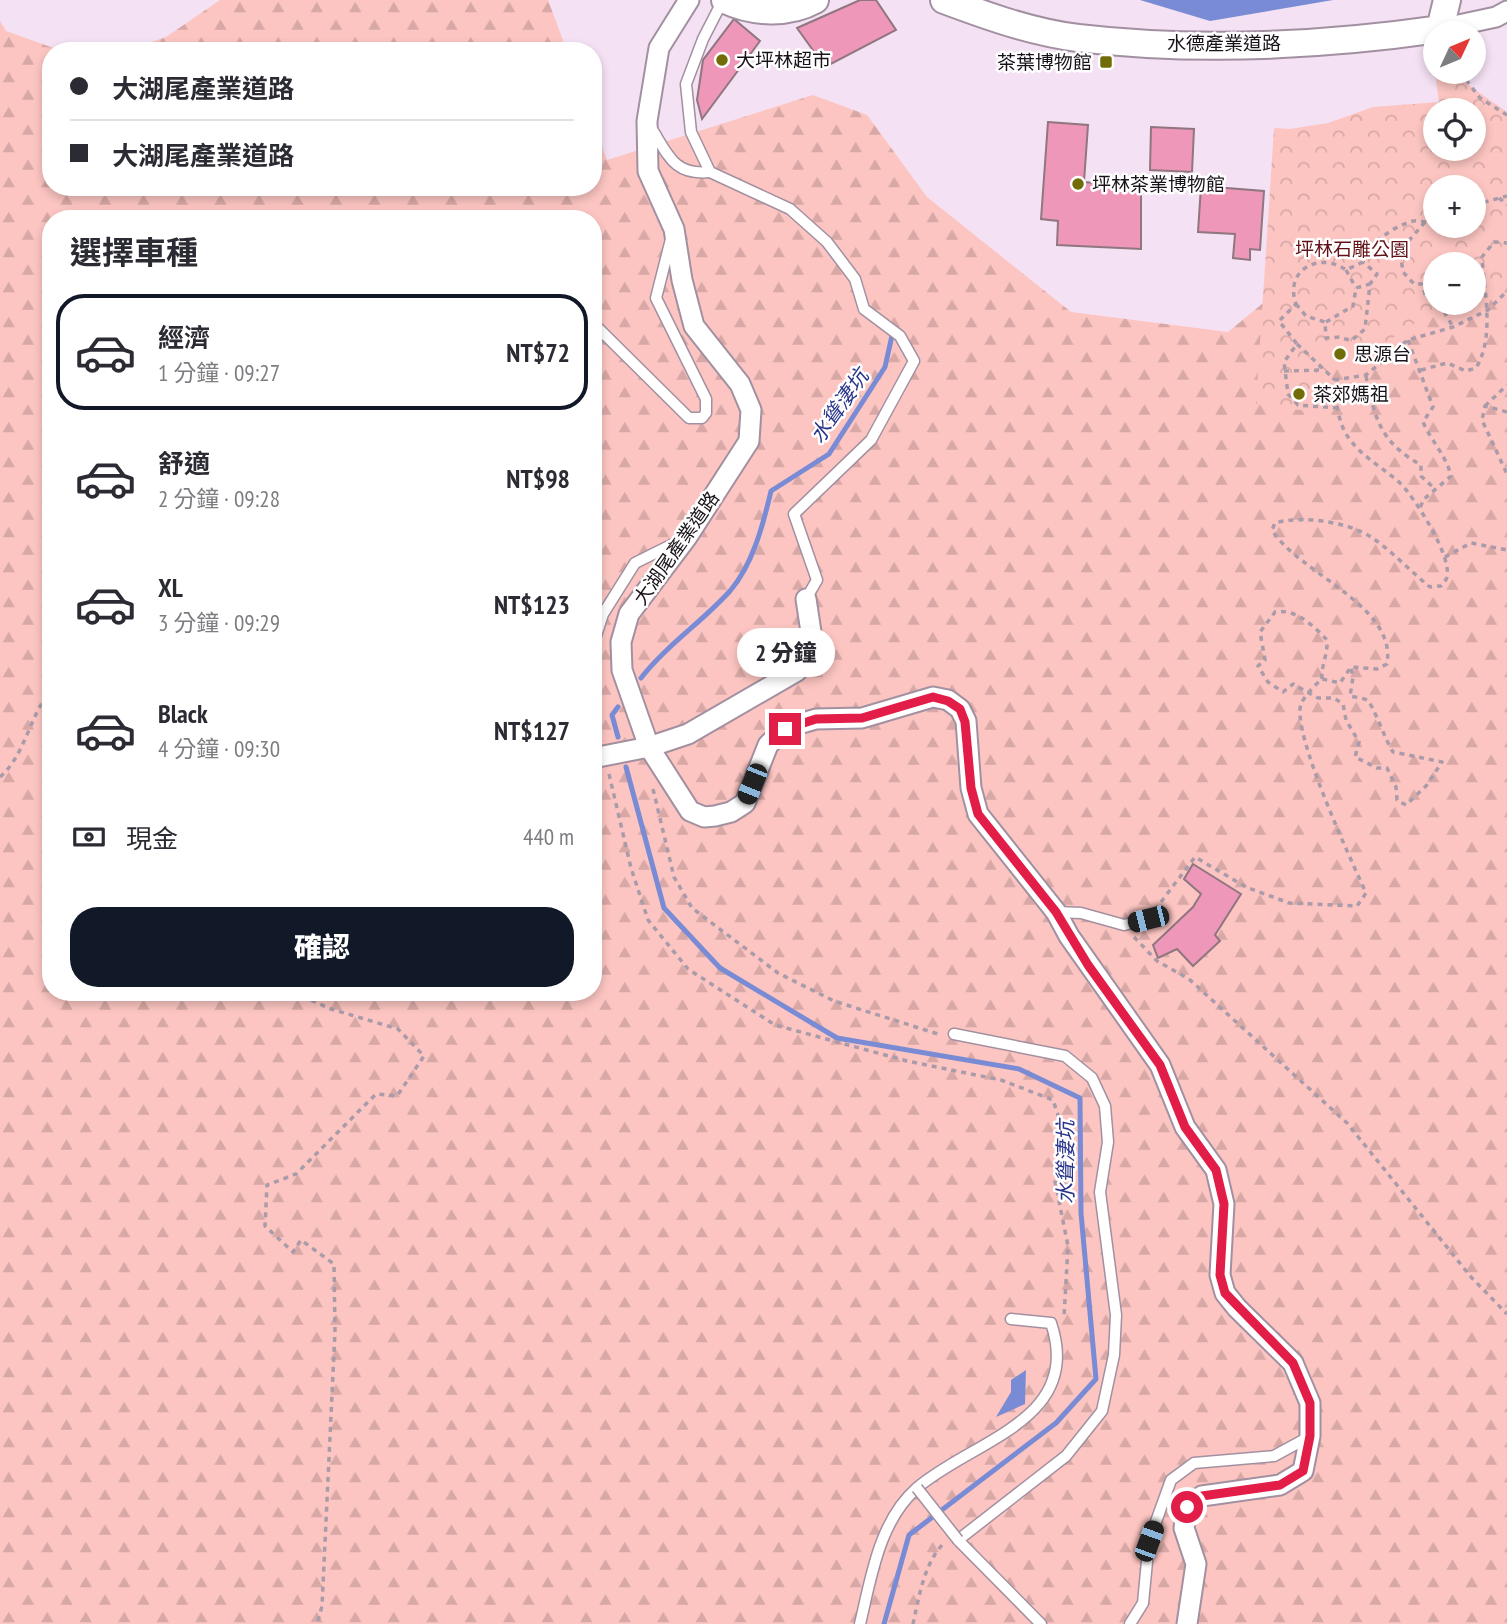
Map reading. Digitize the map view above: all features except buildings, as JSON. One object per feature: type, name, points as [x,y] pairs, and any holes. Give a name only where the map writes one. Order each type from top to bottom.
[{"type":"street","name":"大湖尾產業道路","points":[[689,0],[659,48],[647,121],[648,171],[674,229],[682,280],[694,326],[740,384],[751,410],[749,441],[687,537],[629,614],[621,642],[622,670],[649,747],[690,811],[704,817],[731,812],[745,803],[768,745],[785,729],[816,719],[862,718],[933,697],[948,701],[960,709],[965,722],[971,788],[978,814],[1056,912],[1076,946],[1160,1065],[1185,1127],[1216,1170],[1224,1204],[1220,1275],[1225,1293],[1293,1363],[1310,1403],[1310,1436],[1303,1471],[1280,1485],[1202,1496],[1187,1507],[1184,1528],[1196,1564],[1187,1624]]},
{"type":"street","points":[[724,0],[765,12],[805,5],[815,0]]},
{"type":"street","name":"水德產業道路","points":[[944,0],[1007,23],[1076,38],[1212,46],[1351,42],[1423,31]]},
{"type":"street","points":[[1442,21],[1447,0]]},
{"type":"street","name":"水德產業道路","points":[[1477,21],[1496,17],[1507,11]]},
{"type":"street","points":[[602,756],[649,747],[688,734],[797,671],[813,645],[806,599]]},
{"type":"lane","points":[[710,172],[691,132],[686,84],[703,39],[724,0]]},
{"type":"lane","points":[[647,121],[675,165],[691,174],[710,172],[790,209],[827,242],[855,279],[864,309],[900,336],[914,361],[871,440],[794,514],[817,580],[806,599]]},
{"type":"lane","points":[[602,332],[689,418],[702,418],[706,413],[706,399],[656,298],[674,229]]},
{"type":"lane","points":[[602,617],[635,563],[687,537]]},
{"type":"lane","points":[[1056,912],[1081,913],[1124,925],[1148,919]]},
{"type":"lane","points":[[954,1034],[1065,1056],[1091,1078],[1105,1106],[1108,1142],[1100,1192],[1116,1315],[1114,1355],[1102,1411],[1066,1456],[956,1537]]},
{"type":"lane","points":[[860,1624],[875,1558],[895,1514],[917,1488],[1034,1413],[1054,1381],[1058,1343],[1051,1323],[1011,1319]]},
{"type":"lane","points":[[1130,1624],[1143,1603],[1149,1541],[1171,1480],[1194,1464],[1274,1456],[1310,1436]]},
{"type":"lane","points":[[917,1488],[956,1537],[1041,1624]]},
{"type":"path","points":[[1469,84],[1480,98],[1507,115]]},
{"type":"path","points":[[1486,202],[1507,195]]},
{"type":"path","points":[[1499,198],[1507,205]]},
{"type":"path","points":[[1346,270],[1363,262],[1367,250],[1378,241],[1414,221],[1423,222]]},
{"type":"path","points":[[1423,224],[1400,251],[1404,272],[1414,284],[1422,284],[1423,287]]},
{"type":"path","points":[[1421,370],[1447,363],[1466,371],[1476,368],[1481,359],[1488,310],[1482,257],[1494,242],[1507,243]]},
{"type":"path","points":[[1320,261],[1334,261],[1346,270],[1356,288],[1353,306],[1325,322],[1306,316],[1296,304],[1292,291],[1295,278],[1320,261]]},
{"type":"path","points":[[1325,322],[1326,338],[1340,337],[1351,341],[1365,328],[1370,284],[1377,274],[1363,262]]},
{"type":"path","points":[[1356,288],[1370,284]]},
{"type":"path","points":[[1335,380],[1366,375],[1408,340],[1454,327],[1488,310],[1507,291]]},
{"type":"path","points":[[1296,304],[1279,321],[1297,344],[1335,380],[1338,408],[1346,435],[1361,454],[1402,485],[1445,557],[1447,577],[1441,586],[1430,587],[1370,536],[1304,520],[1275,523],[1272,530],[1281,544],[1299,561],[1355,599],[1372,618],[1384,638],[1389,654],[1387,664],[1377,669],[1351,667]]},
{"type":"path","points":[[1446,315],[1454,327]]},
{"type":"path","points":[[1408,340],[1433,407],[1423,422],[1428,435],[1448,461],[1451,476],[1424,499],[1419,510]]},
{"type":"path","points":[[1297,344],[1283,362],[1288,394],[1298,405],[1338,408]]},
{"type":"path","points":[[1284,371],[1324,370]]},
{"type":"path","points":[[1366,375],[1380,431],[1407,457],[1421,465],[1421,476],[1435,489]]},
{"type":"path","points":[[1507,385],[1485,406],[1482,420],[1507,474]]},
{"type":"path","points":[[1485,406],[1507,412]]},
{"type":"path","points":[[1445,557],[1471,543],[1507,550]]},
{"type":"path","points":[[1148,919],[1195,857],[1246,887],[1289,903],[1357,906],[1366,893],[1311,763],[1300,714],[1301,703],[1309,693],[1322,679],[1321,667],[1328,655],[1327,640],[1300,617],[1283,610],[1275,612],[1260,632],[1265,660],[1258,666],[1261,675],[1283,692],[1293,684],[1309,693],[1318,698],[1334,698],[1343,704],[1346,720],[1359,742],[1355,757],[1377,768],[1387,768],[1396,787],[1397,800],[1406,805],[1432,779],[1442,762],[1393,752],[1382,736],[1372,707],[1366,699],[1350,696],[1353,678],[1351,667]]},
{"type":"path","points":[[1322,679],[1340,683],[1351,667]]},
{"type":"path","points":[[0,777],[15,759],[42,701]]},
{"type":"path","points":[[602,767],[648,919],[688,968],[775,1025],[906,1061],[1001,1080],[1053,1100],[1065,1136],[1055,1181],[1068,1246],[1063,1325]]},
{"type":"path","points":[[651,782],[674,877],[692,908],[778,973],[834,1001],[942,1035]]},
{"type":"path","points":[[1124,925],[1157,961],[1188,979],[1348,1124],[1471,1277],[1507,1314]]},
{"type":"path","points":[[313,1001],[398,1029],[424,1056],[397,1096],[376,1094],[296,1174],[267,1185],[265,1226],[293,1252],[301,1240],[334,1264],[335,1331],[322,1606],[317,1624]]},
{"type":"path","points":[[913,1624],[922,1586],[932,1561],[938,1549],[956,1537]]},
{"type":"green space","points":[[220,0],[548,0],[564,42],[151,42],[166,37]]},
{"type":"green space","points":[[0,21],[6,31],[42,44],[42,196],[602,196],[602,147],[607,160],[813,95],[867,115],[927,197],[1071,312],[1228,332],[1301,272],[1423,257],[1423,315],[1486,315],[1486,252],[1466,252],[1507,247],[1507,1624],[0,1624]]},
{"type":"green space","name":"坪林石雕公園","points":[[1437,84],[1467,84],[1507,112],[1507,268],[1495,290],[1486,299],[1486,252],[1423,252],[1423,315],[1442,315],[1411,325],[1361,362],[1333,370],[1323,385],[1329,414],[1256,404],[1274,128],[1290,129],[1328,123],[1373,107],[1423,103],[1423,161],[1486,161],[1486,98],[1438,98]]},
{"type":"water","points":[[1140,0],[1333,0],[1210,21]]},
{"type":"water","points":[[1026,1370],[1025,1404],[996,1417],[1011,1392],[1011,1380]]},
{"type":"waterway","name":"水聳淒坑","points":[[641,678],[738,580],[756,544],[771,491],[829,454],[885,367],[893,331]]},
{"type":"waterway","name":"水聳淒坑","points":[[618,707],[612,715],[618,737]]},
{"type":"waterway","name":"水聳淒坑","points":[[626,767],[664,908],[720,968],[837,1038],[1019,1069],[1080,1098],[1081,1213],[1096,1379],[1056,1423],[909,1535],[884,1624]]},
{"type":"place","name":"大坪林超市","points":[[722,60]]},
{"type":"place","name":"茶葉博物館","points":[[1106,62]]},
{"type":"place","name":"坪林茶業博物館","points":[[1078,184]]},
{"type":"place","name":"思源台","points":[[1340,354]]},
{"type":"place","name":"茶郊媽祖","points":[[1299,394]]},
{"type":"route","points":[[785,729],[816,719],[862,718],[933,697],[948,701],[960,709],[965,722],[971,788],[978,814],[1056,912],[1088,965],[1160,1065],[1185,1127],[1216,1170],[1224,1204],[1220,1275],[1225,1293],[1293,1363],[1310,1403],[1310,1436],[1303,1471],[1280,1485],[1202,1496],[1187,1507]]}]
